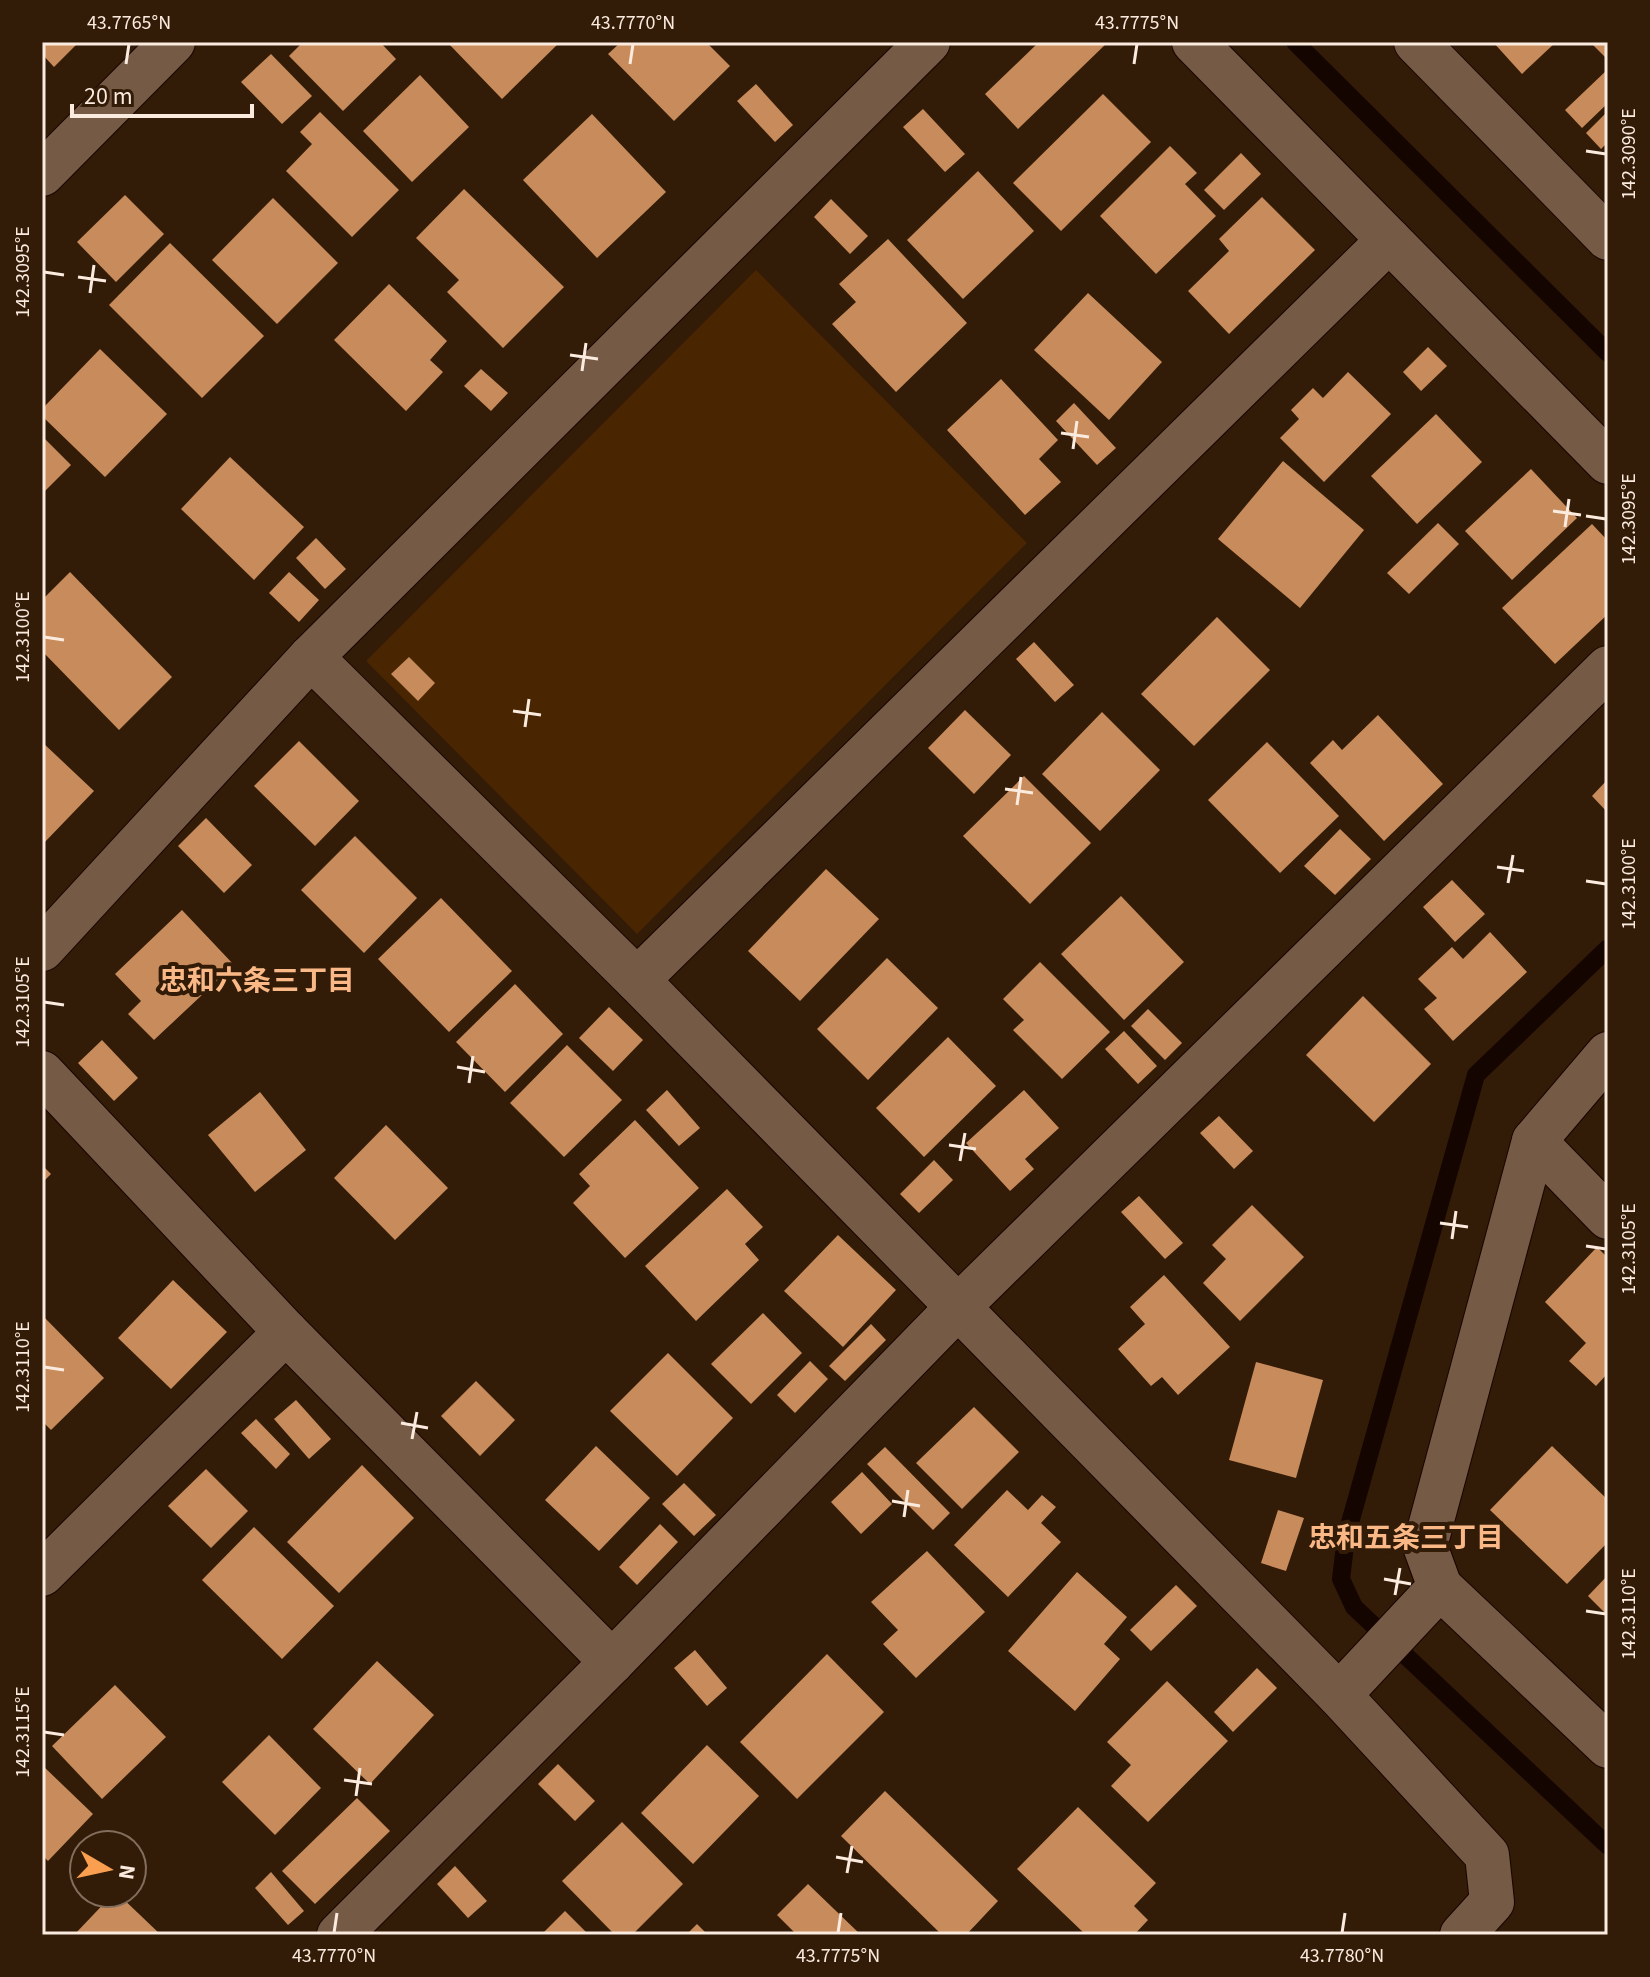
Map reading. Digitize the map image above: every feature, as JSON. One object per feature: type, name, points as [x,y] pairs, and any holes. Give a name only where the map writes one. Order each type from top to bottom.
[{"type":"street","points":[[42,174],[173,42]]},
{"type":"street","points":[[42,949],[311,657],[928,42]]},
{"type":"street","points":[[1194,42],[1608,462]]},
{"type":"street","points":[[1416,42],[1608,238]]},
{"type":"street","points":[[637,980],[1389,240]]},
{"type":"street","points":[[311,657],[637,980],[1339,1695],[1487,1855],[1492,1902],[1462,1935]]},
{"type":"street","points":[[339,1935],[612,1662],[958,1307],[1608,668]]},
{"type":"street","points":[[1339,1695],[1425,1603],[1425,1546],[1534,1141],[1608,1054]]},
{"type":"street","points":[[42,1073],[286,1332],[612,1662]]},
{"type":"street","points":[[1534,1141],[1608,1217]]},
{"type":"street","points":[[42,1574],[286,1332]]},
{"type":"street","points":[[1425,1603],[1608,1746]]},
{"type":"shaded area","points":[[756,270],[1027,543],[637,934],[366,661]]},
{"type":"building","points":[[42,42],[77,44],[54,67],[42,54]]},
{"type":"building","points":[[303,42],[380,42],[396,59],[343,111],[289,56]]},
{"type":"building","points":[[447,42],[560,42],[502,99]]},
{"type":"building","points":[[621,42],[706,42],[730,66],[674,121],[608,54]]},
{"type":"building","points":[[1039,42],[1108,42],[1018,129],[985,94]]},
{"type":"building","points":[[1493,42],[1556,42],[1522,74]]},
{"type":"building","points":[[1590,42],[1608,42],[1608,56],[1606,58]]},
{"type":"building","points":[[271,54],[312,96],[282,124],[241,82]]},
{"type":"building","points":[[1608,69],[1608,103],[1582,128],[1565,110]]},
{"type":"building","points":[[420,75],[469,127],[412,182],[363,131]]},
{"type":"building","points":[[756,84],[793,125],[775,142],[737,101]]},
{"type":"building","points":[[1103,94],[1151,142],[1061,231],[1013,183]]},
{"type":"building","points":[[923,109],[965,154],[945,172],[903,127]]},
{"type":"building","points":[[1608,111],[1608,142],[1601,149],[1586,133]]},
{"type":"building","points":[[320,112],[399,190],[352,237],[286,171],[312,144],[300,132]]},
{"type":"building","points":[[592,114],[666,192],[597,258],[523,180]]},
{"type":"building","points":[[1170,146],[1197,173],[1185,184],[1216,216],[1156,274],[1100,216]]},
{"type":"building","points":[[1241,153],[1261,174],[1224,210],[1204,190]]},
{"type":"building","points":[[978,171],[1034,231],[963,299],[907,240]]},
{"type":"building","points":[[464,189],[564,287],[503,348],[447,292],[459,280],[416,238]]},
{"type":"building","points":[[125,195],[164,234],[116,282],[77,242]]},
{"type":"building","points":[[1262,197],[1315,250],[1229,334],[1188,291],[1229,251],[1219,239]]},
{"type":"building","points":[[273,198],[338,263],[277,324],[212,260]]},
{"type":"building","points":[[831,199],[868,236],[850,254],[814,217]]},
{"type":"building","points":[[888,239],[967,323],[896,392],[832,324],[856,302],[839,284]]},
{"type":"building","points":[[170,243],[264,336],[202,398],[109,305]]},
{"type":"building","points":[[389,284],[447,341],[430,360],[443,372],[406,411],[334,340]]},
{"type":"building","points":[[1088,293],[1162,362],[1109,420],[1034,350]]},
{"type":"building","points":[[1428,347],[1447,366],[1421,391],[1403,372]]},
{"type":"building","points":[[100,349],[167,414],[105,477],[42,416],[42,409]]},
{"type":"building","points":[[481,369],[508,393],[491,411],[464,386]]},
{"type":"building","points":[[1348,372],[1391,414],[1324,482],[1280,438],[1299,419],[1291,410],[1313,388],[1323,398]]},
{"type":"building","points":[[1001,379],[1058,440],[1039,459],[1061,482],[1025,515],[947,430]]},
{"type":"building","points":[[1074,403],[1116,448],[1097,465],[1056,421]]},
{"type":"building","points":[[1436,414],[1482,462],[1417,524],[1371,476]]},
{"type":"building","points":[[42,436],[71,465],[42,494]]},
{"type":"building","points":[[230,457],[304,527],[254,580],[181,509]]},
{"type":"building","points":[[1283,461],[1364,530],[1300,608],[1218,539]]},
{"type":"building","points":[[1531,469],[1577,518],[1512,580],[1465,531]]},
{"type":"building","points":[[1438,523],[1459,544],[1409,594],[1387,573]]},
{"type":"building","points":[[1592,524],[1608,541],[1608,614],[1555,664],[1502,608]]},
{"type":"building","points":[[316,538],[346,569],[325,589],[296,558]]},
{"type":"building","points":[[70,572],[172,677],[119,730],[42,651],[42,600]]},
{"type":"building","points":[[289,572],[319,600],[299,622],[269,593]]},
{"type":"building","points":[[1217,617],[1270,670],[1194,746],[1141,694]]},
{"type":"building","points":[[1034,642],[1074,685],[1055,702],[1016,659]]},
{"type":"building","points":[[409,657],[435,683],[418,701],[391,674]]},
{"type":"building","points":[[965,710],[1011,755],[974,794],[928,748]]},
{"type":"building","points":[[1102,712],[1160,770],[1100,831],[1042,774]]},
{"type":"building","points":[[1378,715],[1443,784],[1384,841],[1310,763],[1333,740],[1342,750]]},
{"type":"building","points":[[299,741],[359,801],[315,846],[254,786]]},
{"type":"building","points":[[42,742],[94,791],[42,845]]},
{"type":"building","points":[[1267,742],[1339,816],[1280,873],[1208,800]]},
{"type":"building","points":[[1024,776],[1091,843],[1030,904],[963,836]]},
{"type":"building","points":[[1608,779],[1608,813],[1592,796]]},
{"type":"building","points":[[206,818],[252,865],[224,893],[178,846]]},
{"type":"building","points":[[1340,829],[1371,859],[1335,895],[1304,866]]},
{"type":"building","points":[[355,836],[417,898],[364,953],[301,890]]},
{"type":"building","points":[[826,869],[879,919],[800,1001],[748,951]]},
{"type":"building","points":[[1452,880],[1485,914],[1455,942],[1423,907]]},
{"type":"building","points":[[1121,896],[1184,962],[1124,1020],[1061,954]]},
{"type":"building","points":[[441,898],[512,971],[449,1032],[378,959]]},
{"type":"building","points":[[182,910],[234,965],[154,1040],[128,1014],[141,1001],[115,974]]},
{"type":"building","points":[[1490,932],[1527,972],[1453,1041],[1424,1009],[1437,998],[1418,979],[1452,947],[1463,959]]},
{"type":"building","points":[[887,958],[938,1008],[868,1080],[817,1029]]},
{"type":"building","points":[[1040,962],[1110,1032],[1062,1079],[1013,1030],[1024,1020],[1003,999]]},
{"type":"building","points":[[515,984],[563,1034],[505,1092],[456,1042]]},
{"type":"building","points":[[1363,996],[1431,1064],[1374,1122],[1306,1055]]},
{"type":"building","points":[[609,1007],[643,1040],[613,1071],[579,1038]]},
{"type":"building","points":[[1148,1009],[1182,1043],[1165,1060],[1131,1026]]},
{"type":"building","points":[[1124,1031],[1157,1066],[1138,1084],[1105,1049]]},
{"type":"building","points":[[948,1037],[996,1086],[924,1157],[876,1108]]},
{"type":"building","points":[[102,1040],[138,1078],[114,1101],[78,1063]]},
{"type":"building","points":[[567,1045],[622,1100],[564,1157],[510,1103]]},
{"type":"building","points":[[667,1090],[700,1128],[679,1146],[646,1110]]},
{"type":"building","points":[[1024,1090],[1059,1128],[1025,1159],[1034,1169],[1010,1191],[966,1143]]},
{"type":"building","points":[[260,1092],[306,1150],[255,1192],[208,1135]]},
{"type":"building","points":[[1219,1116],[1253,1151],[1234,1169],[1200,1133]]},
{"type":"building","points":[[635,1120],[699,1188],[625,1258],[573,1203],[590,1186],[579,1174]]},
{"type":"building","points":[[386,1125],[448,1188],[395,1240],[334,1178]]},
{"type":"building","points":[[934,1160],[953,1180],[919,1213],[900,1194]]},
{"type":"building","points":[[42,1165],[51,1174],[42,1183]]},
{"type":"building","points":[[727,1189],[763,1227],[745,1244],[759,1260],[696,1321],[645,1266]]},
{"type":"building","points":[[1139,1196],[1183,1243],[1165,1259],[1121,1212]]},
{"type":"building","points":[[1252,1205],[1304,1257],[1240,1321],[1203,1283],[1226,1259],[1212,1245]]},
{"type":"building","points":[[838,1235],[896,1290],[843,1347],[784,1291]]},
{"type":"building","points":[[1597,1247],[1608,1258],[1608,1373],[1596,1386],[1569,1361],[1586,1343],[1545,1302]]},
{"type":"building","points":[[1164,1275],[1230,1347],[1178,1395],[1162,1377],[1151,1386],[1118,1349],[1145,1324],[1130,1307]]},
{"type":"building","points":[[173,1280],[227,1332],[171,1389],[118,1338]]},
{"type":"building","points":[[763,1313],[802,1353],[751,1404],[711,1364]]},
{"type":"building","points":[[42,1315],[104,1378],[51,1430],[42,1421]]},
{"type":"building","points":[[871,1324],[886,1340],[845,1381],[829,1366]]},
{"type":"building","points":[[668,1353],[733,1418],[677,1476],[610,1411]]},
{"type":"building","points":[[810,1361],[828,1379],[795,1413],[777,1395]]},
{"type":"building","points":[[1256,1362],[1323,1380],[1296,1478],[1229,1460]]},
{"type":"building","points":[[476,1381],[515,1420],[480,1456],[441,1416]]},
{"type":"building","points":[[296,1400],[331,1439],[309,1459],[274,1419]]},
{"type":"building","points":[[974,1407],[1019,1452],[962,1509],[916,1463]]},
{"type":"building","points":[[256,1419],[290,1454],[276,1469],[241,1433]]},
{"type":"building","points":[[596,1446],[650,1498],[599,1551],[545,1500]]},
{"type":"building","points":[[1552,1446],[1608,1500],[1608,1542],[1567,1584],[1490,1510]]},
{"type":"building","points":[[885,1447],[950,1513],[933,1530],[867,1464]]},
{"type":"building","points":[[362,1465],[414,1518],[339,1593],[287,1542]]},
{"type":"building","points":[[206,1469],[248,1511],[211,1548],[168,1506]]},
{"type":"building","points":[[862,1472],[892,1504],[861,1534],[831,1502]]},
{"type":"building","points":[[684,1483],[716,1515],[694,1536],[662,1504]]},
{"type":"building","points":[[1007,1490],[1028,1510],[1042,1495],[1056,1507],[1041,1523],[1061,1542],[1008,1597],[954,1545]]},
{"type":"building","points":[[1278,1510],[1304,1518],[1286,1571],[1261,1563]]},
{"type":"building","points":[[660,1524],[678,1542],[637,1585],[619,1567]]},
{"type":"building","points":[[254,1527],[334,1606],[282,1659],[202,1580]]},
{"type":"building","points":[[927,1551],[985,1612],[916,1678],[883,1644],[898,1630],[871,1602]]},
{"type":"building","points":[[1077,1572],[1127,1617],[1104,1644],[1120,1659],[1075,1711],[1008,1651]]},
{"type":"building","points":[[1608,1575],[1608,1616],[1588,1596]]},
{"type":"building","points":[[1176,1585],[1197,1606],[1151,1651],[1130,1630]]},
{"type":"building","points":[[695,1650],[727,1688],[707,1706],[674,1668]]},
{"type":"building","points":[[827,1654],[884,1712],[797,1799],[740,1742]]},
{"type":"building","points":[[377,1661],[434,1715],[370,1784],[313,1729]]},
{"type":"building","points":[[1257,1668],[1277,1688],[1233,1732],[1214,1712]]},
{"type":"building","points":[[1167,1681],[1228,1741],[1148,1822],[1111,1786],[1131,1765],[1107,1742]]},
{"type":"building","points":[[115,1685],[166,1737],[102,1799],[52,1746]]},
{"type":"building","points":[[269,1735],[321,1788],[275,1835],[222,1782]]},
{"type":"building","points":[[707,1745],[759,1796],[693,1864],[641,1813]]},
{"type":"building","points":[[558,1764],[595,1801],[575,1821],[538,1784]]},
{"type":"building","points":[[42,1765],[93,1814],[79,1829],[68,1829],[68,1840],[48,1861],[42,1855]]},
{"type":"building","points":[[885,1791],[998,1901],[966,1935],[942,1935],[841,1836]]},
{"type":"building","points":[[357,1798],[390,1831],[315,1904],[282,1871]]},
{"type":"building","points":[[1078,1807],[1156,1883],[1134,1906],[1148,1920],[1134,1935],[1086,1935],[1017,1869]]},
{"type":"building","points":[[622,1822],[683,1884],[632,1935],[615,1935],[562,1881]]},
{"type":"building","points":[[455,1866],[487,1901],[468,1918],[437,1884]]},
{"type":"building","points":[[271,1872],[304,1911],[288,1925],[255,1888]]},
{"type":"building","points":[[808,1884],[861,1935],[792,1935],[795,1933],[777,1915]]},
{"type":"building","points":[[99,1909],[134,1909],[161,1935],[74,1935]]},
{"type":"building","points":[[565,1911],[589,1935],[541,1935]]},
{"type":"building","points":[[697,1924],[708,1935],[686,1935]]},
{"type":"waterway","points":[[1295,42],[1608,353]]},
{"type":"waterway","points":[[1608,948],[1476,1075],[1346,1537],[1341,1579],[1354,1607],[1608,1846]]},
{"type":"district","name":"忠和六条三丁目","points":[[257,980]]},
{"type":"district","name":"忠和五条三丁目","points":[[1406,1537]]}]
